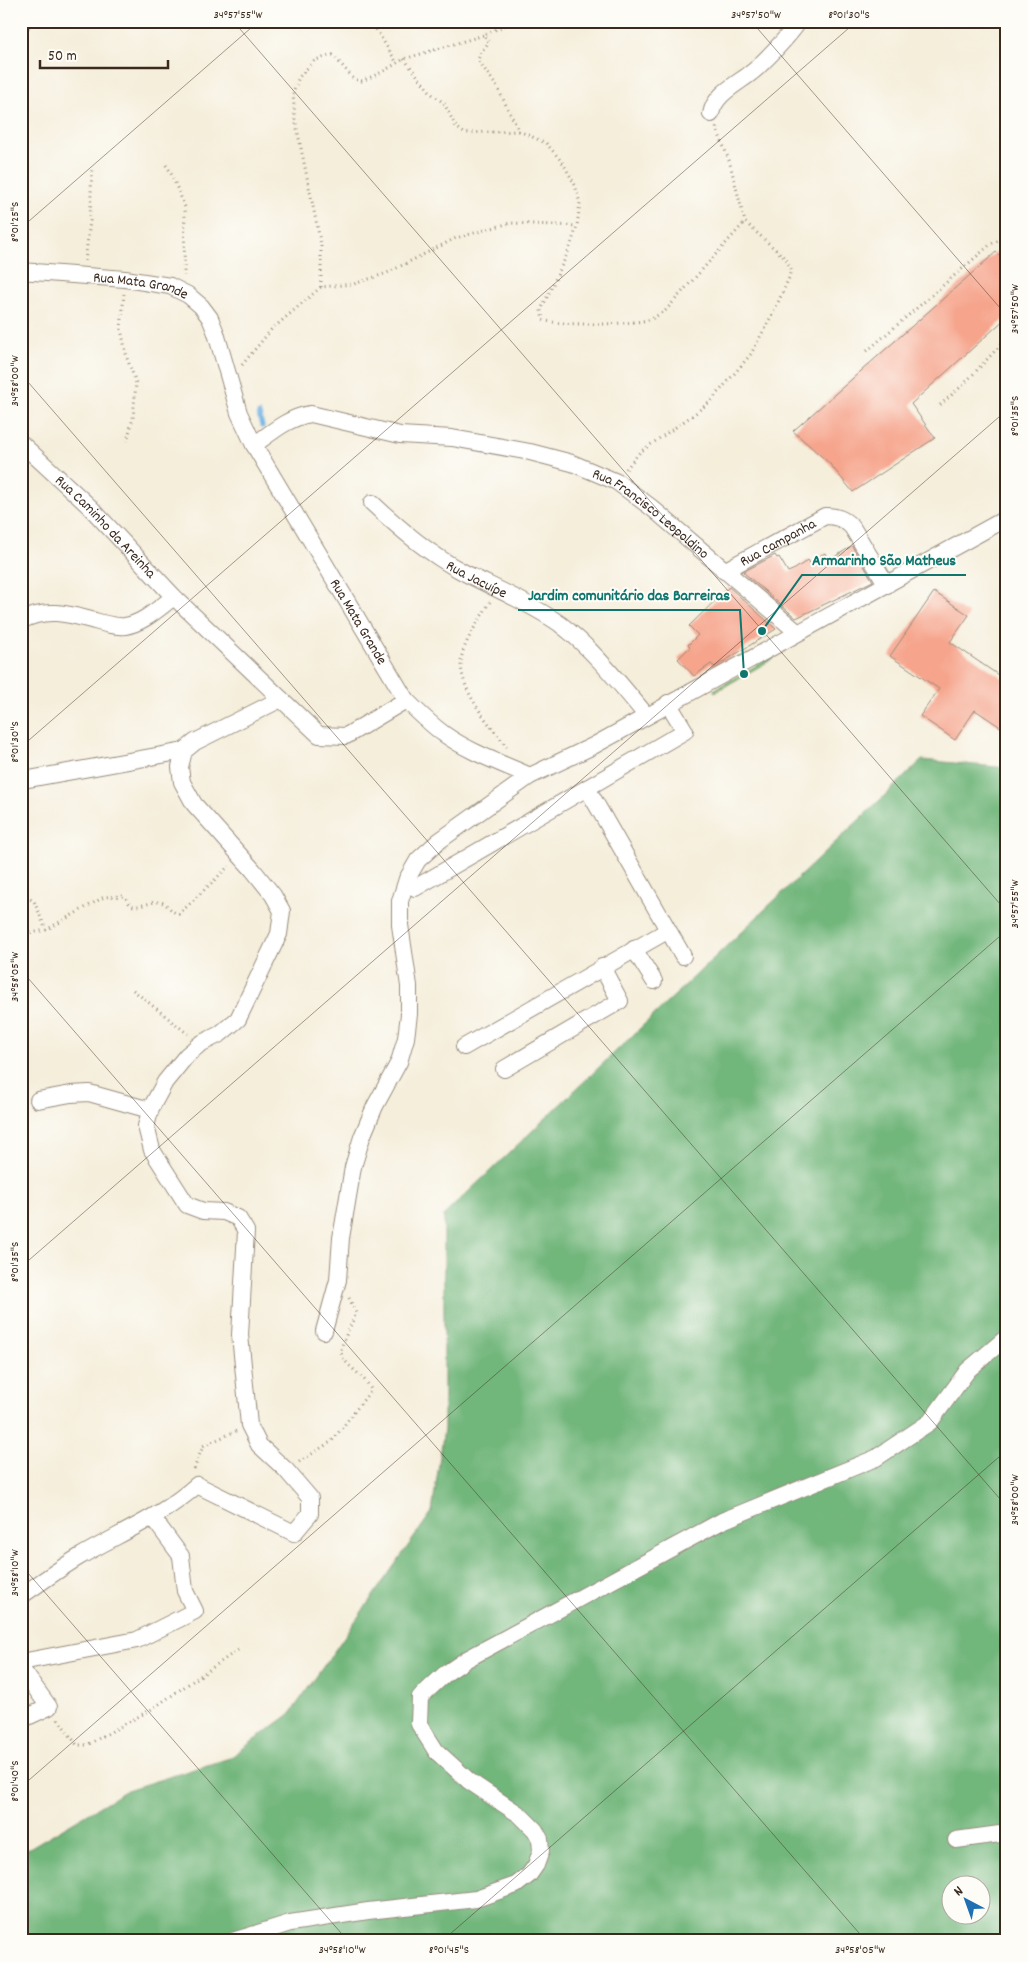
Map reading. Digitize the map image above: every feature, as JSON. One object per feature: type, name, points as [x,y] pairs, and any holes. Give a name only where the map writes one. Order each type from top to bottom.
[{"type":"street","points":[[21,25],[22,21]]},
{"type":"street","points":[[711,114],[718,98],[755,70],[787,39],[799,21]]},
{"type":"street","name":"Rua Mata Grande","points":[[21,271],[124,279],[170,286],[188,295],[201,306],[210,318],[216,333],[239,413],[254,445],[406,700],[444,734],[464,746],[530,776]]},
{"type":"street","name":"Rua Francisco Leopoldino","points":[[254,445],[288,421],[311,414],[400,436],[452,438],[530,452],[572,463],[617,482],[652,508],[796,632]]},
{"type":"street","name":"Rua Caminho da Areinha","points":[[21,443],[90,507],[174,597],[319,735],[346,736],[406,700]]},
{"type":"street","name":"Rua Jacuípe","points":[[372,503],[405,534],[435,555],[462,572],[498,588],[560,625],[591,652],[646,715]]},
{"type":"street","name":"Rua Campanha","points":[[724,571],[826,516],[836,516],[852,526],[888,585]]},
{"type":"street","points":[[324,1332],[338,1280],[341,1238],[353,1167],[374,1106],[399,1062],[406,1038],[409,1014],[409,986],[400,925],[400,901],[407,879],[418,860],[439,841],[530,776],[593,746],[796,632],[888,585],[1007,518]]},
{"type":"street","points":[[22,620],[38,614],[61,613],[114,626],[126,626],[148,616],[174,597]]},
{"type":"street","points":[[21,778],[29,779],[184,751],[195,742],[282,699]]},
{"type":"street","points":[[415,888],[684,731],[668,703]]},
{"type":"street","points":[[21,1596],[79,1557],[153,1518],[178,1502],[197,1484],[294,1533],[310,1514],[310,1498],[286,1470],[260,1445],[248,1425],[240,1335],[246,1231],[238,1218],[224,1212],[203,1211],[187,1205],[152,1150],[146,1126],[150,1110],[165,1082],[187,1054],[200,1044],[220,1034],[238,1019],[279,934],[282,911],[273,895],[240,854],[194,804],[182,782],[180,767],[184,751]]},
{"type":"street","points":[[587,788],[683,956]]},
{"type":"street","points":[[464,1046],[668,931]]},
{"type":"street","points":[[634,949],[654,981]]},
{"type":"street","points":[[504,1069],[620,1001],[602,968]]},
{"type":"street","points":[[38,1100],[89,1093],[150,1110]]},
{"type":"street","points":[[233,1941],[290,1923],[368,1911],[476,1899],[516,1885],[529,1875],[536,1865],[541,1852],[540,1839],[535,1830],[520,1815],[468,1781],[436,1751],[419,1724],[420,1697],[445,1674],[467,1659],[722,1521],[876,1458],[930,1422],[968,1370],[1007,1337]]},
{"type":"street","points":[[21,1662],[137,1640],[195,1611],[185,1591],[181,1556],[153,1518]]},
{"type":"street","points":[[21,1668],[49,1706],[21,1720]]},
{"type":"street","points":[[956,1840],[1007,1833]]},
{"type":"path","points":[[372,21],[397,64]]},
{"type":"path","points":[[321,288],[322,245],[294,119],[294,93],[299,76],[315,60],[333,56],[354,79],[362,81],[404,59],[484,35],[514,21]]},
{"type":"path","points":[[484,35],[489,42],[481,52],[478,60],[496,87],[519,131]]},
{"type":"path","points":[[404,59],[432,94],[444,104],[456,127],[464,134],[519,131],[546,142],[563,163],[575,185],[580,204],[577,226],[569,250],[541,310],[542,320],[552,323],[599,324],[650,319],[665,311],[745,222]]},
{"type":"path","points":[[617,482],[628,464],[640,452],[694,415],[711,400],[751,354],[776,309],[789,278],[791,269],[786,259],[745,222],[729,160],[711,114]]},
{"type":"path","points":[[166,165],[185,207],[184,277],[178,290]]},
{"type":"path","points":[[83,276],[90,221],[92,168]]},
{"type":"path","points":[[230,380],[271,330],[321,288],[354,284],[387,273],[456,238],[510,224],[577,226]]},
{"type":"path","points":[[867,351],[991,244],[999,240],[1007,244]]},
{"type":"path","points":[[124,279],[121,329],[127,358],[136,383],[134,418],[127,441]]},
{"type":"path","points":[[940,405],[964,384],[1007,338]]},
{"type":"path","points":[[498,588],[467,642],[461,663],[465,682],[480,713],[508,748]]},
{"type":"path","points":[[21,936],[46,930],[104,897],[123,896],[134,906],[158,901],[164,903],[175,914],[179,914],[240,854]]},
{"type":"path","points":[[21,898],[26,897],[34,901],[46,930]]},
{"type":"path","points":[[133,990],[200,1044]]},
{"type":"path","points":[[286,1470],[332,1441],[370,1390],[369,1384],[343,1358],[341,1350],[356,1313],[353,1304],[338,1280]]},
{"type":"path","points":[[197,1484],[194,1469],[203,1446],[248,1425]]},
{"type":"path","points":[[49,1706],[73,1740],[77,1744],[86,1745],[152,1709],[238,1650]]},
{"type":"green space","points":[[773,656],[774,658],[715,692],[714,690]]},
{"type":"green space","points":[[922,760],[1007,768],[1007,1941],[21,1941],[21,1853],[127,1790],[230,1758],[290,1714],[432,1512],[444,1429],[444,1215]]},
{"type":"building","points":[[996,252],[1007,264],[1007,317],[911,404],[935,438],[853,492],[829,463],[793,431]]},
{"type":"building","points":[[852,546],[873,581],[796,618],[743,572],[775,555],[777,558],[779,557],[788,572],[808,560],[810,563],[825,553],[828,561]]},
{"type":"building","points":[[729,587],[776,629],[715,667],[711,664],[694,676],[678,659],[690,647],[688,645],[698,635],[689,626]]},
{"type":"building","points":[[934,592],[969,615],[950,642],[1007,681],[1007,721],[1002,728],[975,710],[955,740],[920,716],[939,689],[890,656]]},
{"type":"waterway","points":[[259,414],[262,426]]},
{"type":"place","name":"Armarinho São Matheus","points":[[762,631]]},
{"type":"place","name":"Jardim comunitário das Barreiras","points":[[744,674]]}]
